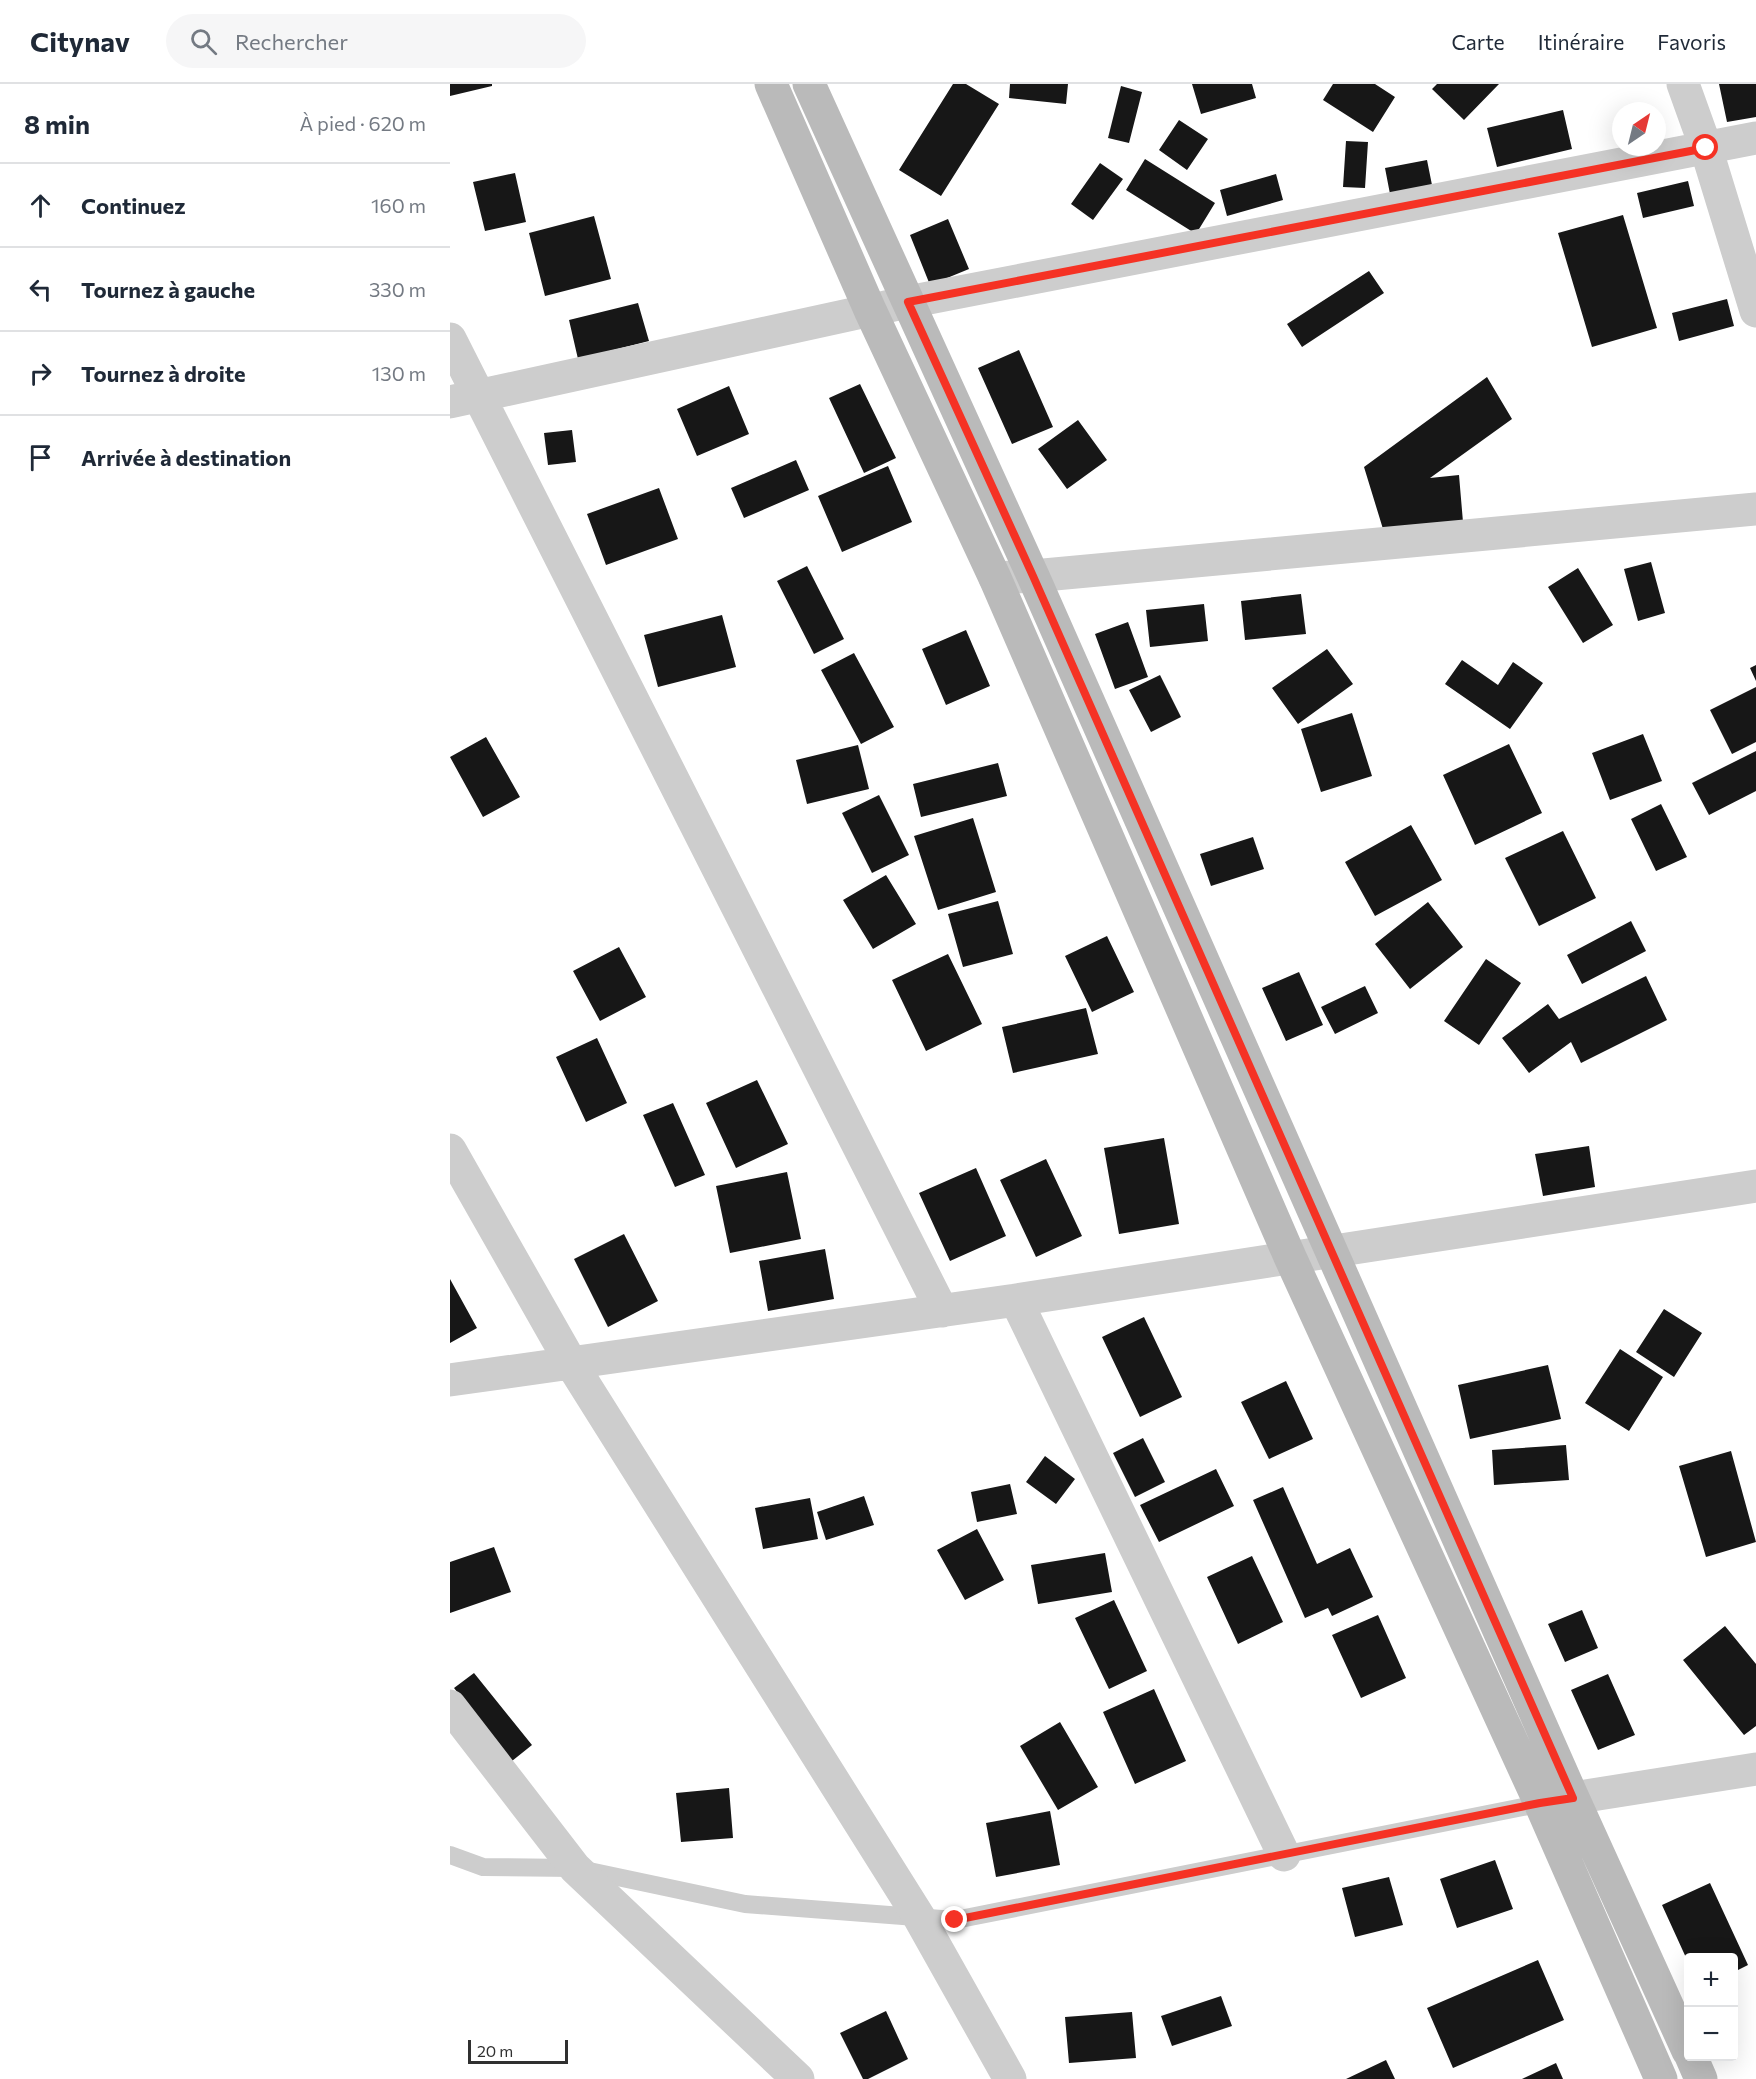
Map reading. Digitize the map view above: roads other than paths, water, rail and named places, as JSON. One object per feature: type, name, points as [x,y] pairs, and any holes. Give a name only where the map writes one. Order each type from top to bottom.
[{"type":"main road","points":[[771,84],[870,310],[995,578],[1290,1257],[1540,1803],[1661,2079]]},
{"type":"main road","points":[[809,84],[1033,576],[1573,1798],[1684,2040]]},
{"type":"main road","points":[[1693,2061],[1701,2079]]},
{"type":"street","points":[[1683,84],[1706,148],[1756,311]]},
{"type":"street","points":[[465,399],[908,302],[1756,138]]},
{"type":"street","points":[[450,339],[465,399],[942,1311]]},
{"type":"street","points":[[995,578],[1756,508]]},
{"type":"street","points":[[450,1150],[570,1363],[920,1917],[1010,2079]]},
{"type":"street","points":[[450,1380],[942,1311],[1756,1186]]},
{"type":"street","points":[[1016,1300],[1284,1855]]},
{"type":"street","points":[[450,1706],[576,1868],[798,2079]]},
{"type":"street","points":[[1573,1798],[1756,1769]]},
{"type":"lane","points":[[450,1855],[483,1867],[576,1868],[745,1904],[955,1920],[1573,1798]]}]
